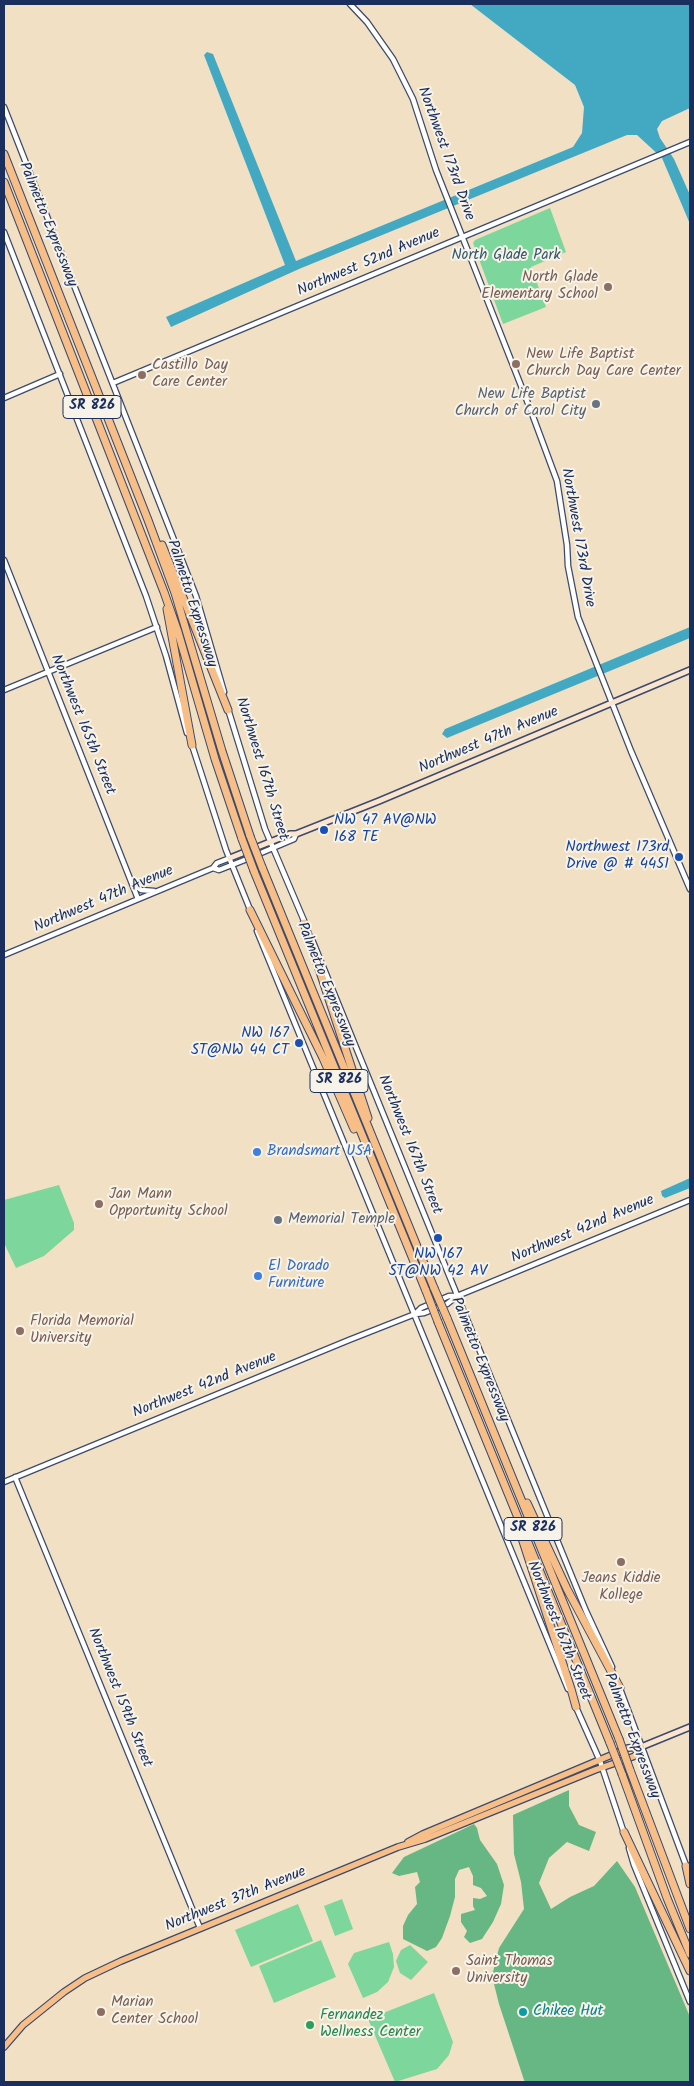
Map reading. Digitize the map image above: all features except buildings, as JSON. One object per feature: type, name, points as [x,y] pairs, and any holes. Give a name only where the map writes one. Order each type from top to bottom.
[{"type":"highway","name":"Palmetto Expressway","points":[[4,147],[5,158],[148,520],[186,624],[222,751],[250,836],[618,1739],[690,1929]]},
{"type":"highway","name":"Palmetto Expressway","points":[[4,182],[164,592],[178,632],[215,759],[254,871],[610,1743],[667,1898],[690,1954]]},
{"type":"highway","points":[[4,193],[19,222]]},
{"type":"highway","points":[[148,520],[162,545],[228,710]]},
{"type":"highway","points":[[164,592],[192,746]]},
{"type":"highway","points":[[250,910],[323,1058],[353,1127],[368,1151]]},
{"type":"highway","points":[[304,923],[366,1108],[374,1140]]},
{"type":"highway","points":[[512,1476],[531,1510],[567,1589],[620,1688]]},
{"type":"highway","points":[[514,1507],[521,1540],[576,1707]]},
{"type":"highway","points":[[624,1832],[690,1972]]},
{"type":"highway","points":[[686,1866],[690,1884]]},
{"type":"main road","name":"Northwest 47th Avenue","points":[[230,858],[290,834],[296,834],[690,670]]},
{"type":"main road","name":"Northwest 37th Avenue","points":[[4,2047],[23,2025],[64,1992],[85,1978],[121,1961],[398,1847],[425,1839],[601,1764],[632,1747],[641,1747],[690,1727]]},
{"type":"main road","name":"Northwest 37th Avenue","points":[[601,1764],[635,1756],[641,1747]]},
{"type":"street","name":"Northwest 173rd Drive","points":[[350,4],[367,22],[393,59],[413,99],[420,126],[446,197],[528,402],[557,481],[567,545],[568,566],[578,617],[690,889]]},
{"type":"street","name":"Northwest 167th Street","points":[[4,106],[196,596],[216,660],[243,762],[270,842],[324,965],[620,1688],[690,1878]]},
{"type":"street","name":"Northwest 52nd Avenue","points":[[113,383],[690,142]]},
{"type":"street","points":[[4,232],[140,579],[157,627],[182,718],[230,858]]},
{"type":"street","points":[[4,398],[60,374]]},
{"type":"street","name":"Northwest 165th Street","points":[[4,560],[138,899]]},
{"type":"street","points":[[4,690],[157,627]]},
{"type":"street","name":"Northwest 47th Avenue","points":[[213,868],[219,870],[273,849],[294,839],[296,834]]},
{"type":"street","name":"Northwest 167th Street","points":[[230,858],[263,945],[601,1764],[634,1865],[690,2002]]},
{"type":"street","name":"Northwest 47th Avenue","points":[[4,955],[213,868],[217,863],[230,858]]},
{"type":"street","points":[[132,884],[141,890],[158,891]]},
{"type":"street","name":"Northwest 42nd Avenue","points":[[4,1482],[415,1314],[421,1308],[448,1296],[458,1296],[690,1200]]},
{"type":"street","name":"Northwest 159th Street","points":[[15,1477],[200,1928]]},
{"type":"green space","name":"North Glade Park","points":[[550,208],[566,252],[531,267],[546,307],[503,324],[473,243],[475,240]]},
{"type":"green space","points":[[59,1185],[74,1223],[74,1230],[44,1256],[16,1268],[4,1243],[4,1200]]},
{"type":"green space","points":[[569,1790],[569,1806],[579,1825],[596,1832],[589,1851],[567,1842],[549,1858],[539,1883],[551,1909],[570,1897],[594,1886],[617,1861],[635,1887],[690,2017],[690,2082],[525,2082],[524,2080],[499,2004],[492,1976],[499,1948],[524,1909],[521,1882],[514,1854],[513,1815]]},
{"type":"green space","points":[[474,1824],[480,1840],[497,1864],[504,1885],[501,1904],[493,1922],[482,1939],[470,1943],[464,1937],[467,1931],[461,1922],[461,1914],[475,1910],[473,1898],[480,1899],[487,1896],[481,1888],[473,1885],[473,1876],[469,1867],[459,1870],[455,1879],[455,1897],[442,1938],[436,1947],[427,1951],[403,1939],[403,1926],[408,1915],[417,1904],[415,1887],[420,1882],[417,1872],[399,1876],[392,1873],[404,1857]]},
{"type":"green space","points":[[342,1899],[353,1929],[335,1936],[324,1906]]},
{"type":"green space","points":[[298,1904],[313,1941],[251,1967],[235,1930]]},
{"type":"green space","points":[[321,1940],[336,1977],[274,2003],[259,1966]]},
{"type":"green space","points":[[389,1942],[393,1954],[394,1967],[388,1982],[377,1992],[363,1998],[348,1964],[354,1953]]},
{"type":"green space","points":[[410,1945],[428,1962],[411,1980],[400,1973],[396,1961],[401,1950]]},
{"type":"green space","points":[[434,1993],[453,2042],[449,2055],[437,2069],[395,2082],[368,2019]]},
{"type":"water","points":[[470,4],[690,4],[690,108],[662,121],[657,129],[660,138],[674,159],[690,195],[690,224],[662,158],[637,135],[627,135],[299,269],[171,327],[166,317],[285,265],[204,55],[207,52],[213,54],[296,261],[573,147],[582,133],[584,107],[575,85]]},
{"type":"water","points":[[690,627],[690,638],[447,738],[442,734],[445,729]]},
{"type":"water","points":[[690,1178],[690,1188],[665,1198],[662,1196],[661,1191]]},
{"type":"place","name":"North Glade Elementary School","points":[[608,287]]},
{"type":"place","name":"New Life Baptist Church Day Care Center","points":[[516,364]]},
{"type":"place","name":"Castillo Day Care Center","points":[[142,375]]},
{"type":"place","name":"New Life Baptist Church of Carol City","points":[[596,404]]},
{"type":"place","name":"NW 47 AV@NW 168 TE","points":[[324,830]]},
{"type":"place","name":"Northwest 173rd Drive @ # 4451","points":[[679,857]]},
{"type":"place","name":"NW 167 ST@NW 44 CT","points":[[299,1043]]},
{"type":"place","name":"Brandsmart USA","points":[[257,1152]]},
{"type":"place","name":"Jan Mann Opportunity School","points":[[99,1204]]},
{"type":"place","name":"Memorial Temple","points":[[278,1220]]},
{"type":"place","name":"NW 167 ST@NW 42 AV","points":[[438,1238]]},
{"type":"place","name":"El Dorado Furniture","points":[[258,1276]]},
{"type":"place","name":"Florida Memorial University","points":[[20,1331]]},
{"type":"place","name":"Jeans Kiddie Kollege","points":[[621,1562]]},
{"type":"place","name":"Saint Thomas University","points":[[456,1971]]},
{"type":"place","name":"Marian Center School","points":[[101,2012]]},
{"type":"place","name":"Chikee Hut","points":[[523,2012]]},
{"type":"place","name":"Fernandez Wellness Center","points":[[310,2025]]}]
